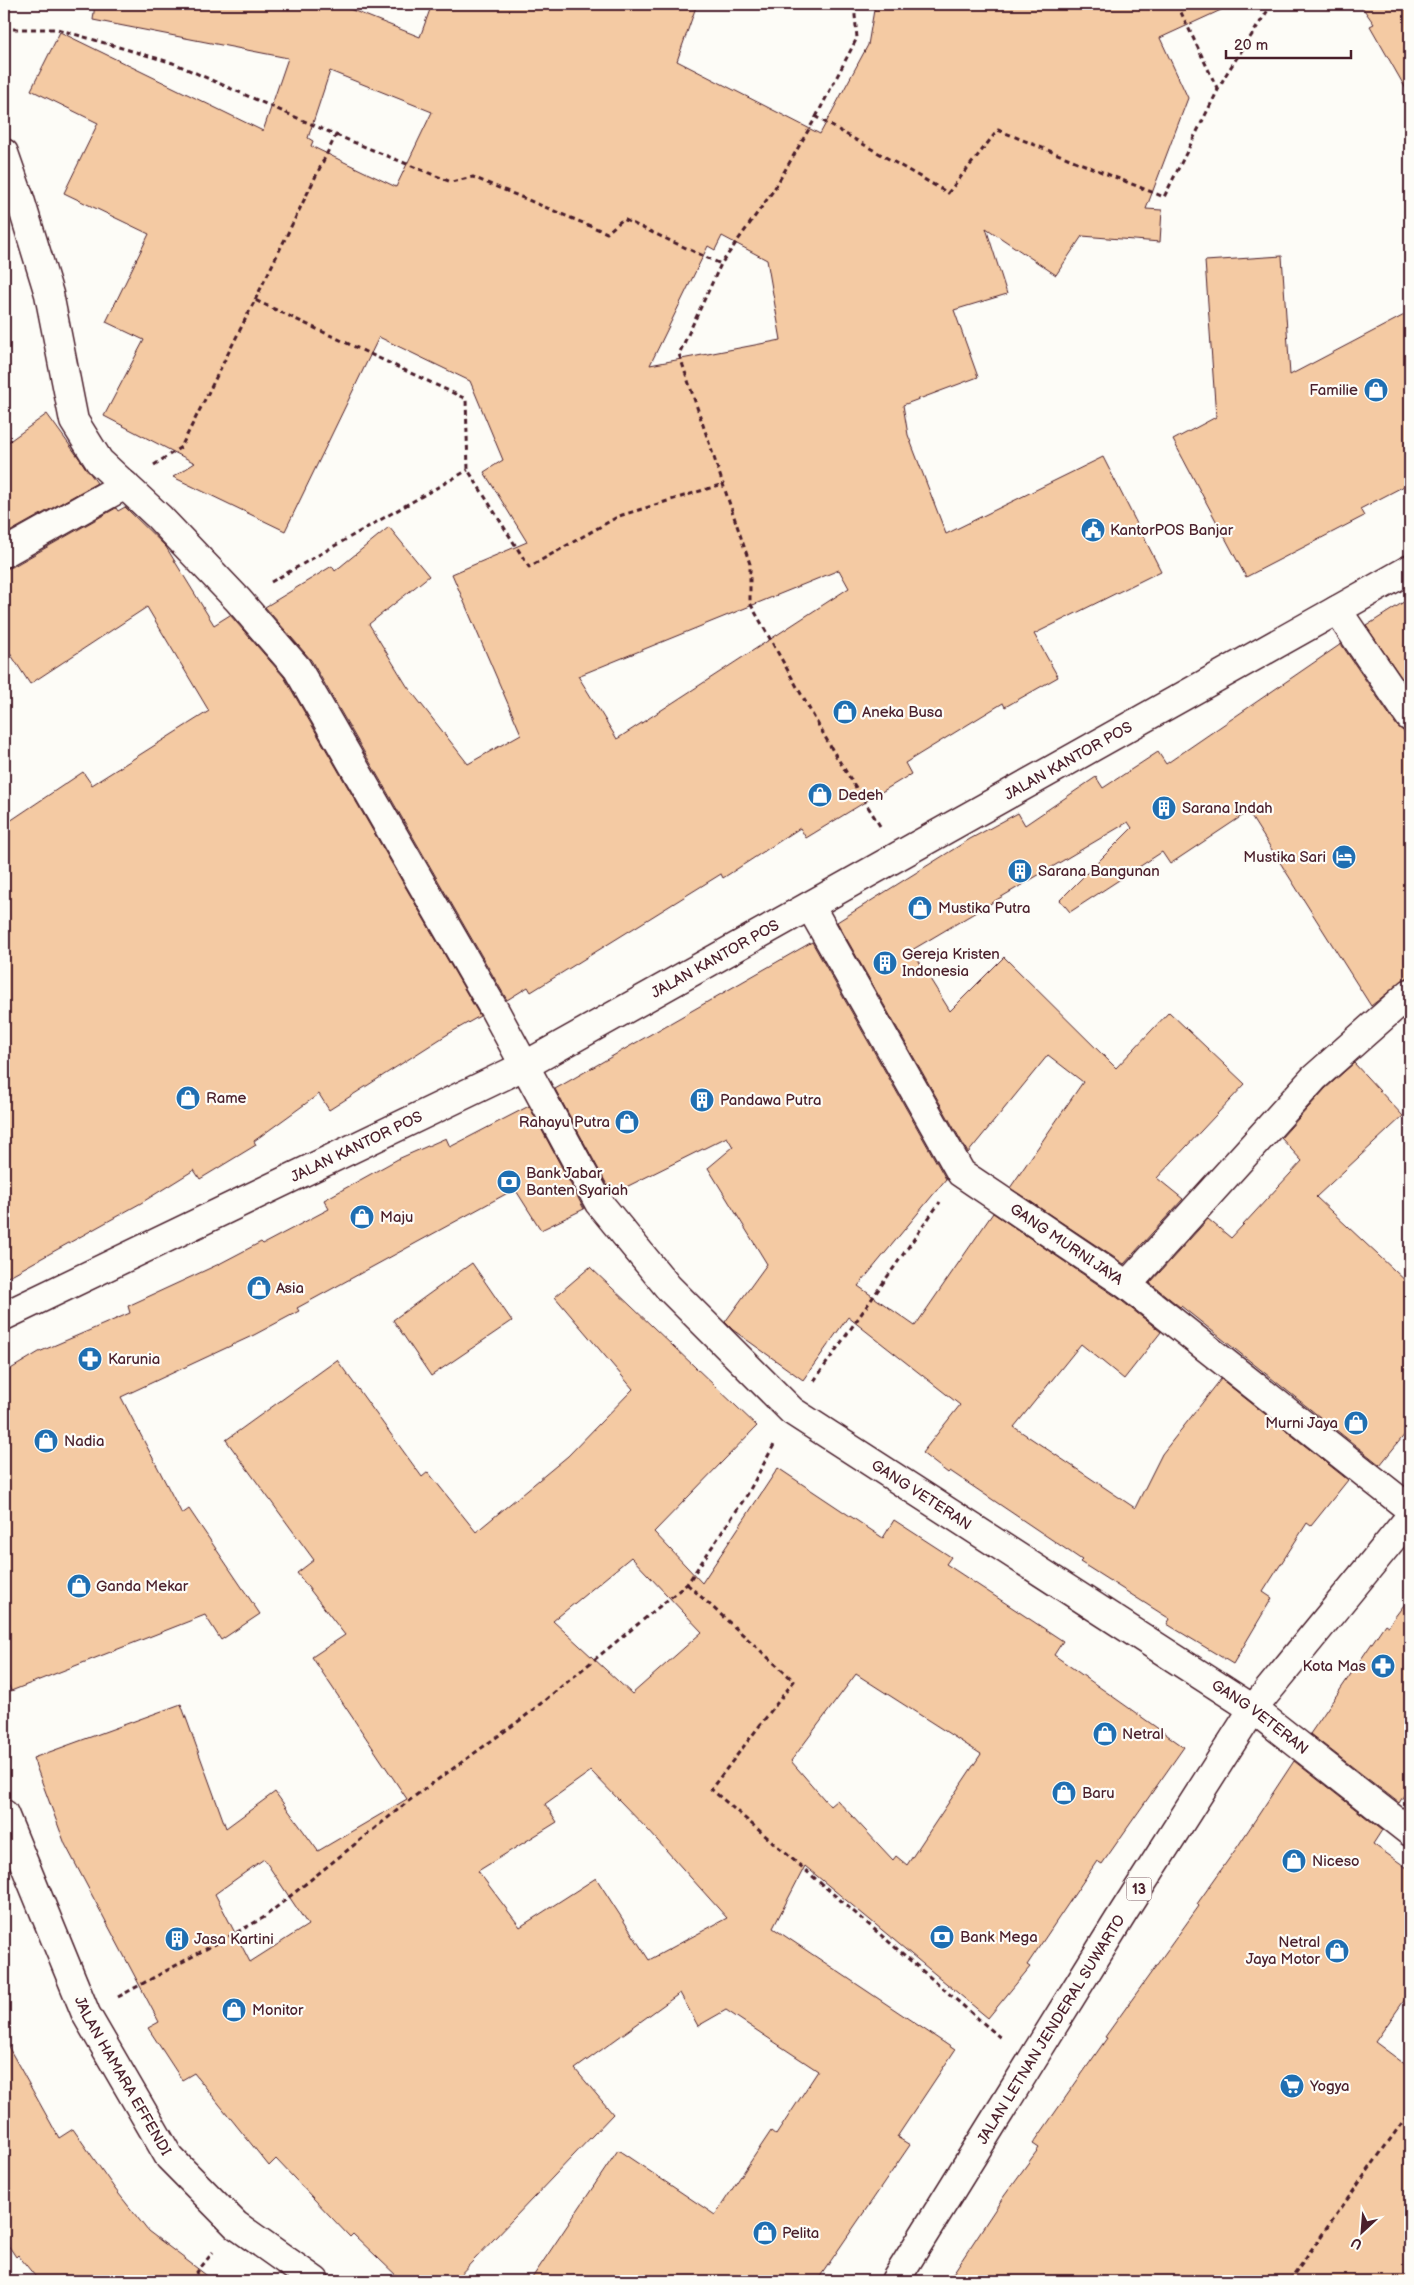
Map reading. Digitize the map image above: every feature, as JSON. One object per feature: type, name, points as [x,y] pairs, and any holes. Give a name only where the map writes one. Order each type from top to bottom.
[{"type":"main road","name":"GANG VETERAN","points":[[4,153],[49,294],[74,420],[99,461],[158,517],[238,600],[297,668],[496,1011],[599,1203],[668,1287],[792,1411],[1253,1709],[1410,1832]]},
{"type":"main road","points":[[4,553],[125,486]]},
{"type":"main road","name":"JALAN KANTOR POS","points":[[4,1316],[524,1066],[1410,569]]},
{"type":"main road","points":[[1337,610],[1410,717]]},
{"type":"main road","name":"GANG MURNI JAYA","points":[[810,906],[961,1173],[1127,1285],[1410,1509]]},
{"type":"main road","points":[[1127,1285],[1314,1078],[1410,993]]},
{"type":"main road","name":"JALAN LETNAN JENDERAL SUWARTO","points":[[895,2281],[1253,1709],[1410,1517]]},
{"type":"main road","name":"JALAN HAMARA EFFENDI","points":[[4,1814],[86,2014],[169,2157],[236,2225],[315,2281]]},
{"type":"path","points":[[854,4],[856,38],[816,117],[773,191],[721,264],[679,354],[750,564],[750,603],[897,857]]},
{"type":"path","points":[[1176,4],[1218,90]]},
{"type":"path","points":[[816,117],[948,193],[998,130],[1164,197],[1225,76],[1272,4]]},
{"type":"path","points":[[4,29],[57,29],[173,63],[336,135],[451,182],[473,177],[607,233],[623,219],[721,264]]},
{"type":"path","points":[[125,486],[181,447],[336,135]]},
{"type":"path","points":[[255,300],[466,399],[468,470],[529,567],[619,516],[723,484]]},
{"type":"path","points":[[238,600],[468,470]]},
{"type":"path","points":[[86,2014],[263,1918],[415,1796],[523,1718],[687,1584],[747,1495],[792,1411],[961,1173]]},
{"type":"path","points":[[687,1584],[794,1680],[711,1789],[1030,2063]]},
{"type":"path","points":[[1289,2281],[1410,2114]]},
{"type":"building","points":[[95,4],[337,4],[420,37],[432,4],[697,4],[677,61],[820,134],[868,45],[875,4],[1234,4],[1160,38],[1188,98],[1146,209],[1162,210],[1160,242],[1082,236],[1056,275],[986,228],[1007,294],[954,310],[978,377],[903,405],[908,435],[946,534],[1103,457],[1161,571],[1034,634],[1058,677],[1005,707],[1003,703],[905,763],[911,774],[806,838],[800,828],[723,878],[721,874],[531,992],[528,987],[507,1000],[311,660],[265,607],[332,566],[335,571],[389,527],[429,576],[369,624],[407,686],[468,764],[521,734],[452,574],[527,542],[484,472],[503,460],[470,381],[379,337],[285,531],[173,477],[195,463],[104,416],[144,340],[106,322],[149,234],[64,193],[98,123],[31,90],[60,32],[263,131],[288,58],[93,20]],"holes":[[[330,71],[432,112],[396,187],[311,146],[313,141],[308,138]],[[722,236],[767,260],[781,340],[650,365],[708,246],[715,250]],[[839,570],[849,588],[617,739],[578,676]]]},
{"type":"building","points":[[1360,4],[1410,4],[1410,96],[1370,26],[1374,24]]},
{"type":"building","points":[[1282,256],[1290,375],[1410,312],[1410,483],[1360,509],[1364,516],[1246,577],[1173,440],[1216,417],[1205,261]]},
{"type":"building","points":[[47,414],[97,483],[4,535],[4,445]]},
{"type":"building","points":[[125,507],[166,547],[214,625],[230,615],[284,677],[480,1016],[448,1034],[329,1110],[319,1094],[254,1141],[256,1145],[200,1179],[194,1170],[141,1203],[4,1279],[4,825],[83,772],[92,785],[209,711],[147,607],[30,684],[4,644],[4,569],[12,567],[116,508],[118,511]]},
{"type":"building","points":[[1410,598],[1410,690],[1366,626]]},
{"type":"building","points":[[1341,644],[1397,726],[1403,731],[1410,732],[1410,975],[1371,1006],[1248,812],[1170,864],[1162,852],[1070,912],[1060,900],[1132,828],[1128,822],[912,950],[950,1011],[1004,957],[1116,1068],[1169,1012],[1245,1084],[1157,1178],[1183,1199],[1124,1264],[1010,1188],[1083,1082],[1048,1055],[968,1153],[837,922],[970,839],[1018,813],[1025,825],[1096,777],[1103,788],[1158,752],[1166,764]]},
{"type":"building","points":[[812,942],[946,1179],[858,1286],[915,1326],[993,1213],[1118,1298],[1161,1332],[1124,1379],[1081,1344],[1014,1427],[1135,1508],[1162,1454],[1221,1379],[1348,1480],[1311,1526],[1307,1523],[1263,1592],[1272,1598],[1233,1664],[1167,1624],[1170,1619],[1080,1562],[1082,1560],[950,1471],[948,1473],[922,1453],[960,1405],[848,1317],[803,1380],[733,1330],[725,1322],[767,1264],[708,1168],[733,1147],[727,1137],[612,1194],[555,1089]]},
{"type":"building","points":[[1354,1063],[1403,1116],[1316,1197],[1410,1285],[1410,1428],[1380,1465],[1150,1283],[1208,1219],[1231,1238],[1302,1161],[1281,1138],[1325,1089]]},
{"type":"building","points":[[529,1106],[584,1209],[541,1230],[515,1189],[297,1308],[299,1311],[254,1335],[121,1397],[182,1514],[189,1509],[260,1614],[221,1640],[205,1615],[11,1691],[4,1673],[4,1373],[39,1352],[130,1313],[128,1306],[219,1264],[261,1242],[263,1244],[329,1209],[324,1200],[398,1159],[446,1138],[450,1147]]},
{"type":"building","points":[[472,1263],[512,1321],[431,1376],[393,1320]]},
{"type":"building","points":[[590,1267],[757,1426],[654,1532],[702,1583],[778,1468],[883,1538],[894,1520],[951,1557],[946,1564],[1063,1641],[1054,1655],[1184,1747],[1102,1864],[1097,1861],[1027,1965],[1030,1967],[988,2018],[805,1866],[773,1928],[955,2050],[897,2137],[910,2145],[817,2281],[530,2281],[618,2150],[715,2215],[771,2131],[776,2135],[818,2071],[726,2010],[698,2026],[680,1993],[575,2069],[613,2114],[454,2281],[402,2281],[353,2234],[350,2237],[276,2159],[269,2166],[194,2073],[182,2080],[148,2028],[159,2022],[65,1844],[33,1758],[181,1704],[226,1828],[275,1792],[318,1851],[407,1799],[312,1657],[345,1635],[297,1573],[314,1560],[226,1440],[337,1360],[422,1477],[428,1472],[476,1532],[568,1456],[633,1389],[555,1297]],"holes":[[[631,1557],[702,1632],[632,1694],[553,1621]],[[856,1674],[981,1754],[907,1865],[896,1856],[893,1860],[837,1800],[830,1806],[791,1761]],[[591,1771],[648,1830],[727,1918],[649,1960],[596,1878],[520,1927],[478,1871],[557,1822],[545,1804]],[[264,1859],[308,1925],[250,1962],[215,1894]]]},
{"type":"building","points":[[1410,1597],[1410,1786],[1399,1803],[1310,1734],[1385,1624],[1388,1626]]},
{"type":"building","points":[[1294,1761],[1382,1830],[1373,1844],[1410,1870],[1410,1992],[1375,2042],[1410,2068],[1410,2281],[948,2281],[1002,2199],[1039,2148],[1033,2144],[1107,2038],[1105,2037],[1199,1906],[1197,1904]]},
{"type":"building","points":[[4,2039],[59,2138],[73,2129],[115,2189],[148,2231],[214,2281],[39,2281],[18,2255],[16,2257],[4,2239]]},
{"type":"place","name":"Familie","points":[[1376,390]]},
{"type":"place","name":"KantorPOS Banjar","points":[[1093,530]]},
{"type":"place","name":"Aneka Busa","points":[[845,712]]},
{"type":"place","name":"Dedeh","points":[[820,795]]},
{"type":"place","name":"Sarana Indah","points":[[1164,808]]},
{"type":"place","name":"Mustika Sari","points":[[1344,857]]},
{"type":"place","name":"Sarana Bangunan","points":[[1020,871]]},
{"type":"place","name":"Mustika Putra","points":[[920,908]]},
{"type":"place","name":"Gereja Kristen Indonesia","points":[[885,963]]},
{"type":"place","name":"Rame","points":[[188,1098]]},
{"type":"place","name":"Pandawa Putra","points":[[702,1100]]},
{"type":"place","name":"Rahayu Putra","points":[[627,1122]]},
{"type":"place","name":"Bank Jabar Banten Syariah","points":[[509,1182]]},
{"type":"place","name":"Maju","points":[[362,1217]]},
{"type":"place","name":"Asia","points":[[259,1288]]},
{"type":"place","name":"Karunia","points":[[90,1359]]},
{"type":"place","name":"Murni Jaya","points":[[1356,1423]]},
{"type":"place","name":"Nadia","points":[[46,1441]]},
{"type":"place","name":"Ganda Mekar","points":[[79,1586]]},
{"type":"place","name":"Kota Mas","points":[[1383,1666]]},
{"type":"place","name":"Netral","points":[[1105,1734]]},
{"type":"place","name":"Baru","points":[[1064,1793]]},
{"type":"place","name":"Niceso","points":[[1294,1861]]},
{"type":"place","name":"Bank Mega","points":[[942,1937]]},
{"type":"place","name":"Jasa Kartini","points":[[177,1939]]},
{"type":"place","name":"Netral Jaya Motor","points":[[1337,1951]]},
{"type":"place","name":"Monitor","points":[[234,2010]]},
{"type":"place","name":"Yogya","points":[[1292,2086]]},
{"type":"place","name":"Pelita","points":[[765,2233]]}]
